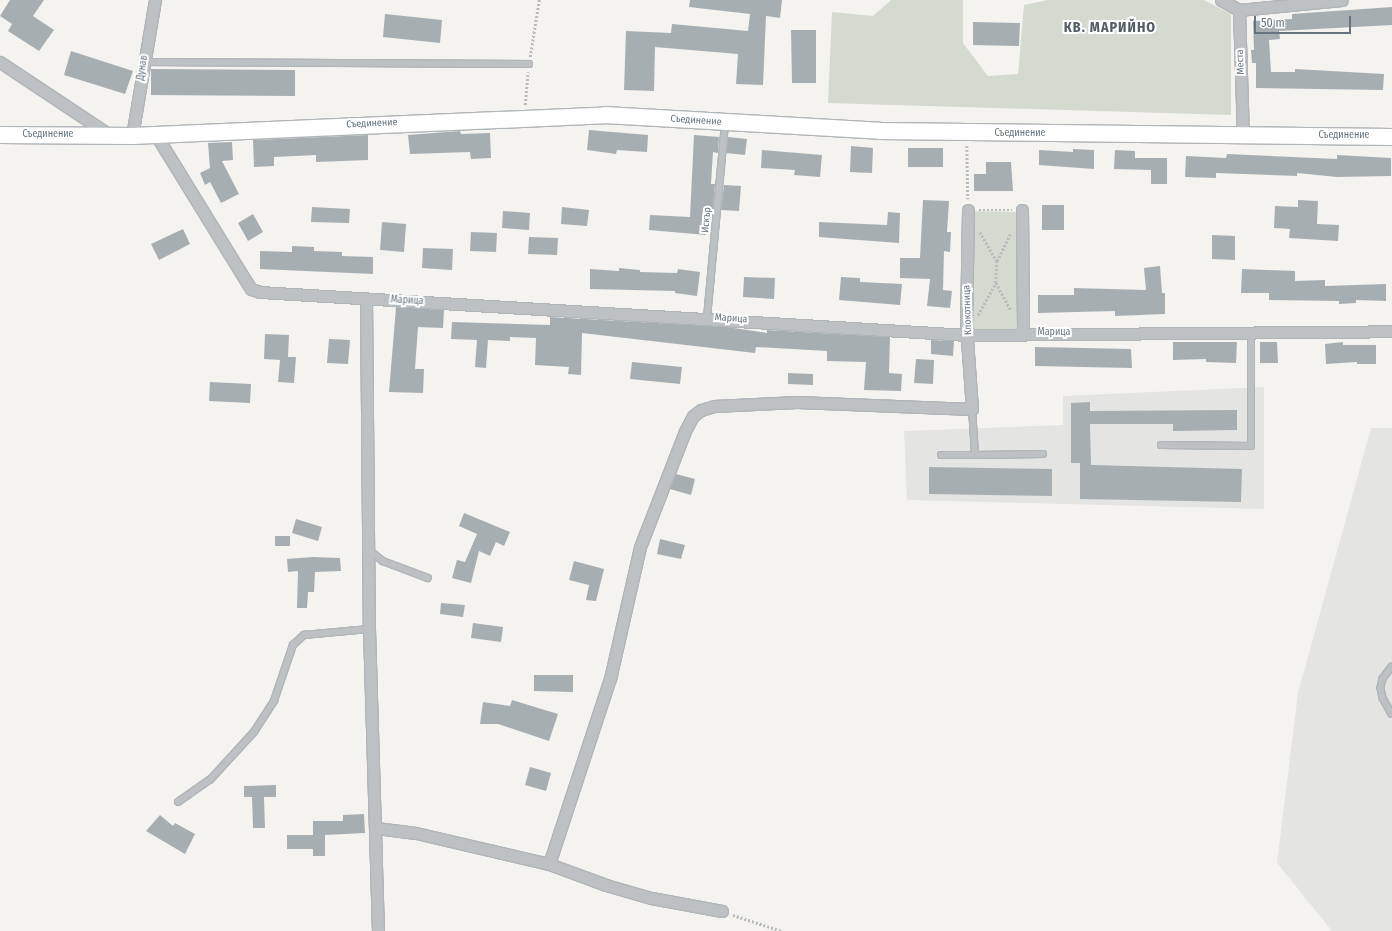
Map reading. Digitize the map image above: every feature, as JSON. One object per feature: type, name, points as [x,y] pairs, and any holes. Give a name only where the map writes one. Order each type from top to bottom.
[{"type":"street","name":"Дунав","points":[[132,136],[155,0]]},
{"type":"street","points":[[1221,0],[1239,10],[1342,0]]},
{"type":"street","name":"Места","points":[[1239,10],[1243,135]]},
{"type":"street","points":[[0,62],[110,135]]},
{"type":"street","name":"Съединение","points":[[0,135],[132,136],[606,115],[725,123],[967,134],[1392,137]]},
{"type":"street","name":"Марица","points":[[156,134],[252,289],[260,292],[968,335],[1392,331]]},
{"type":"street","name":"Клокотница","points":[[968,210],[968,335],[972,409]]},
{"type":"street","points":[[1022,210],[1024,334]]},
{"type":"street","points":[[366,299],[369,629],[378,931]]},
{"type":"street","points":[[549,864],[610,679],[640,547],[693,416],[701,410],[714,406],[798,402],[972,409]]},
{"type":"street","points":[[376,828],[416,833],[549,864],[606,885],[651,898],[722,911]]},
{"type":"lane","points":[[144,62],[529,64]]},
{"type":"lane","name":"Искър","points":[[707,318],[725,123]]},
{"type":"lane","points":[[1161,445],[1251,446],[1251,332]]},
{"type":"lane","points":[[972,409],[975,455]]},
{"type":"lane","points":[[941,456],[1043,454]]},
{"type":"lane","points":[[369,550],[383,560],[428,578]]},
{"type":"lane","points":[[178,802],[210,780],[254,732],[274,701],[293,645],[304,635],[369,629]]},
{"type":"lane","points":[[1392,667],[1383,679],[1381,688],[1382,698],[1392,714]]},
{"type":"path","points":[[967,134],[968,210],[1022,210]]},
{"type":"path","points":[[968,335],[996,282],[997,261],[979,230]]},
{"type":"path","points":[[996,282],[1013,314]]},
{"type":"path","points":[[722,911],[782,931]]},
{"type":"shaded area","points":[[891,0],[963,0],[963,43],[988,76],[1018,74],[1024,5],[1048,0],[1204,0],[1231,14],[1231,115],[828,103],[832,12],[873,16]]},
{"type":"shaded area","points":[[968,211],[1023,212],[1020,330],[973,329],[967,317]]},
{"type":"shaded area","points":[[1264,387],[1264,509],[907,500],[904,431],[1063,425],[1063,396]]},
{"type":"shaded area","points":[[1371,428],[1392,428],[1392,931],[1332,931],[1277,863],[1298,693]]},
{"type":"building","points":[[10,0],[44,0],[33,16],[54,30],[39,51],[8,31],[12,24],[0,16]]},
{"type":"building","points":[[690,0],[782,0],[780,18],[766,16],[763,85],[736,84],[738,54],[655,47],[654,91],[624,90],[626,31],[671,33],[672,24],[748,31],[750,14],[689,7]]},
{"type":"building","points":[[1392,7],[1392,25],[1279,31],[1280,39],[1269,40],[1271,72],[1295,72],[1295,69],[1384,74],[1383,90],[1256,88],[1256,63],[1252,63],[1251,50],[1254,50],[1253,21],[1292,19],[1292,14]]},
{"type":"building","points":[[385,14],[442,20],[440,43],[383,37]]},
{"type":"building","points":[[973,22],[1020,23],[1019,46],[973,45]]},
{"type":"building","points":[[791,30],[816,30],[816,83],[792,83]]},
{"type":"building","points":[[71,51],[133,71],[125,94],[64,75]]},
{"type":"building","points":[[151,69],[295,70],[295,96],[151,95]]},
{"type":"building","points":[[589,130],[648,135],[647,152],[617,150],[616,154],[587,150]]},
{"type":"building","points":[[460,131],[461,134],[490,133],[491,158],[471,159],[470,152],[410,154],[408,135]]},
{"type":"building","points":[[368,135],[368,160],[316,162],[316,155],[274,157],[274,166],[254,167],[253,140]]},
{"type":"building","points":[[694,135],[719,137],[718,153],[713,152],[711,184],[715,184],[713,209],[707,209],[706,235],[649,230],[650,215],[690,217]]},
{"type":"building","points":[[728,137],[747,139],[745,155],[726,153]]},
{"type":"building","points":[[232,142],[233,160],[222,161],[239,194],[221,203],[210,182],[205,185],[200,173],[210,168],[208,143]]},
{"type":"building","points":[[851,146],[873,148],[872,173],[850,172]]},
{"type":"building","points":[[908,148],[943,148],[943,167],[908,167]]},
{"type":"building","points":[[1073,149],[1094,150],[1094,169],[1039,165],[1039,150],[1073,152]]},
{"type":"building","points":[[762,150],[822,155],[820,177],[794,175],[795,170],[761,168]]},
{"type":"building","points":[[1115,150],[1135,151],[1135,158],[1167,158],[1167,184],[1151,184],[1151,170],[1114,169]]},
{"type":"building","points":[[1227,154],[1337,159],[1337,155],[1391,158],[1391,176],[1337,177],[1297,173],[1297,176],[1216,173],[1216,178],[1185,177],[1186,156],[1226,158]]},
{"type":"building","points":[[986,162],[1011,162],[1013,191],[974,191],[974,174],[986,174]]},
{"type":"building","points":[[724,185],[741,186],[739,211],[721,210]]},
{"type":"building","points":[[923,200],[949,201],[947,232],[951,232],[950,252],[944,251],[943,290],[952,291],[950,308],[927,306],[930,279],[900,278],[900,258],[920,258]]},
{"type":"building","points":[[1298,200],[1318,201],[1317,224],[1339,225],[1338,241],[1289,238],[1290,229],[1274,228],[1275,206],[1298,207]]},
{"type":"building","points":[[1042,205],[1064,205],[1064,230],[1042,230]]},
{"type":"building","points":[[312,207],[350,209],[349,223],[311,222]]},
{"type":"building","points":[[562,207],[589,210],[587,226],[561,224]]},
{"type":"building","points":[[503,211],[530,213],[529,230],[502,228]]},
{"type":"building","points":[[888,212],[900,213],[899,243],[819,237],[819,222],[887,225]]},
{"type":"building","points":[[253,214],[263,232],[248,241],[238,223]]},
{"type":"building","points":[[382,222],[406,224],[404,252],[380,250]]},
{"type":"building","points":[[183,229],[190,244],[159,260],[151,244]]},
{"type":"building","points":[[471,232],[497,233],[496,252],[470,251]]},
{"type":"building","points":[[1212,235],[1235,236],[1235,260],[1212,259]]},
{"type":"building","points":[[529,237],[558,238],[557,255],[528,254]]},
{"type":"building","points":[[292,246],[314,247],[314,251],[342,252],[342,256],[373,257],[373,274],[260,269],[260,251],[292,252]]},
{"type":"building","points":[[423,248],[453,249],[452,270],[422,268]]},
{"type":"building","points":[[1160,266],[1162,293],[1165,293],[1165,314],[1115,316],[1115,311],[1038,313],[1038,295],[1074,295],[1074,288],[1146,290],[1144,268]]},
{"type":"building","points":[[619,268],[640,270],[640,272],[677,273],[678,269],[700,272],[697,296],[675,293],[675,291],[590,289],[590,269],[619,271]]},
{"type":"building","points":[[1242,269],[1295,271],[1295,281],[1325,280],[1325,286],[1386,284],[1386,301],[1356,300],[1356,303],[1339,304],[1339,301],[1269,300],[1269,293],[1241,293]]},
{"type":"building","points":[[744,277],[775,278],[774,299],[743,297]]},
{"type":"building","points":[[841,277],[860,278],[860,282],[902,284],[900,305],[839,300]]},
{"type":"building","points":[[396,307],[444,310],[443,328],[418,327],[415,369],[424,369],[423,393],[389,392]]},
{"type":"building","points":[[550,317],[727,327],[767,333],[767,330],[890,337],[889,373],[902,374],[901,391],[864,390],[866,362],[827,361],[827,351],[756,347],[755,353],[582,333],[581,375],[568,374],[569,367],[535,365],[536,338],[510,337],[510,341],[488,340],[486,368],[475,367],[477,340],[451,339],[452,322],[550,325]]},
{"type":"building","points":[[265,334],[289,335],[288,357],[296,357],[294,383],[278,382],[280,360],[264,359]]},
{"type":"building","points":[[329,339],[350,340],[348,364],[327,363]]},
{"type":"building","points":[[931,340],[954,341],[953,356],[931,354]]},
{"type":"building","points":[[1173,342],[1237,342],[1236,363],[1206,362],[1206,359],[1173,360]]},
{"type":"building","points":[[1260,342],[1277,342],[1278,363],[1260,363]]},
{"type":"building","points":[[1343,342],[1343,345],[1376,345],[1376,364],[1357,364],[1357,362],[1326,364],[1325,344]]},
{"type":"building","points":[[1035,347],[1131,349],[1132,368],[1035,366]]},
{"type":"building","points":[[916,359],[934,360],[933,384],[914,383]]},
{"type":"building","points":[[632,362],[682,367],[680,384],[630,379]]},
{"type":"building","points":[[788,373],[813,374],[813,385],[788,384]]},
{"type":"building","points":[[210,382],[251,384],[250,403],[209,401]]},
{"type":"building","points":[[1090,402],[1090,411],[1237,410],[1237,430],[1173,431],[1173,424],[1090,424],[1091,465],[1242,469],[1241,502],[1080,499],[1080,463],[1071,463],[1071,403]]},
{"type":"building","points":[[929,467],[1052,469],[1052,496],[929,494]]},
{"type":"building","points":[[676,474],[695,479],[691,495],[670,489]]},
{"type":"building","points":[[464,513],[510,532],[504,546],[496,542],[490,556],[479,551],[471,583],[452,578],[457,560],[465,562],[477,534],[459,526]]},
{"type":"building","points":[[296,519],[322,527],[318,541],[292,533]]},
{"type":"building","points":[[275,536],[290,536],[290,546],[275,546]]},
{"type":"building","points":[[660,539],[685,545],[681,559],[657,554]]},
{"type":"building","points":[[313,557],[340,558],[341,571],[315,572],[314,592],[308,592],[307,608],[297,608],[298,571],[288,572],[287,559]]},
{"type":"building","points":[[574,561],[604,569],[596,601],[586,600],[589,585],[569,580]]},
{"type":"building","points":[[441,603],[465,605],[463,617],[440,614]]},
{"type":"building","points":[[473,623],[503,627],[501,642],[471,638]]},
{"type":"building","points":[[534,675],[573,675],[573,692],[534,691]]},
{"type":"building","points":[[512,700],[558,714],[549,741],[498,724],[480,724],[483,702],[510,706]]},
{"type":"building","points":[[530,767],[551,773],[546,791],[525,785]]},
{"type":"building","points":[[276,785],[276,797],[264,797],[265,828],[253,828],[252,797],[244,797],[244,786]]},
{"type":"building","points":[[364,814],[365,833],[325,835],[325,856],[313,856],[313,849],[287,849],[287,835],[313,835],[313,821],[343,821],[343,815]]},
{"type":"building","points":[[160,815],[173,826],[175,823],[195,834],[185,854],[146,831]]},
{"type":"district","name":"КВ. МАРИЙНО","points":[[1110,28]]}]
